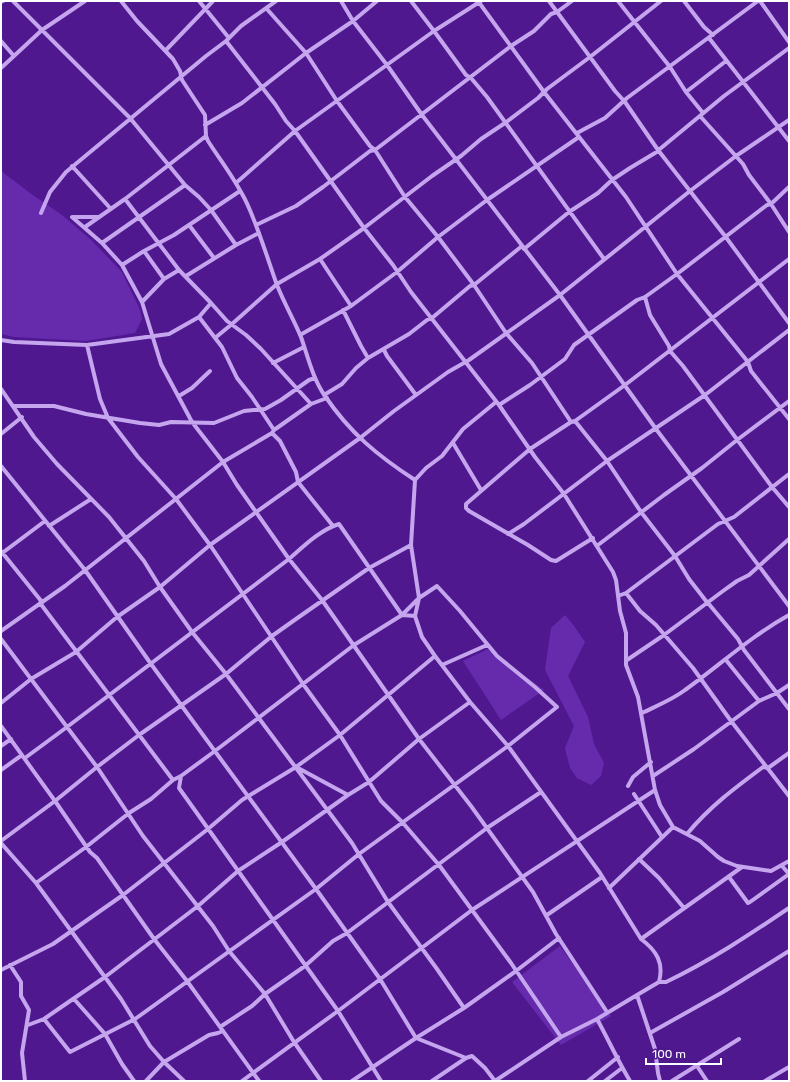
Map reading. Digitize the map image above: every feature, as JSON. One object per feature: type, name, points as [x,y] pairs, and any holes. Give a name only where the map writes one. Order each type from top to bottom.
[{"type":"street","points":[[13,1],[130,118],[185,185],[211,210],[236,245]]},
{"type":"street","points":[[1,68],[42,30],[85,1]]},
{"type":"street","points":[[121,1],[137,21],[166,50],[178,66],[181,77],[205,115],[206,136],[221,162],[236,183],[256,225],[286,308],[300,334],[314,378],[325,397],[360,438],[386,461],[415,480]]},
{"type":"street","points":[[199,1],[364,228],[564,494],[613,572],[616,580],[620,611],[626,633],[626,664],[634,682],[642,713],[655,790],[660,805],[673,827],[700,841],[718,857],[731,864],[768,872],[782,866],[789,860]]},
{"type":"street","points":[[166,50],[212,1]]},
{"type":"street","points":[[41,213],[50,192],[58,180],[72,166],[228,39],[241,26],[276,1]]},
{"type":"street","points":[[340,1],[422,115],[560,295],[656,429],[789,606]]},
{"type":"street","points":[[205,125],[238,106],[306,53],[353,21],[378,1]]},
{"type":"street","points":[[411,1],[466,75],[487,97],[604,259]]},
{"type":"street","points":[[549,1],[625,102],[658,150],[725,236],[789,323]]},
{"type":"street","points":[[256,225],[296,206],[370,151],[375,150],[511,46],[534,31],[551,14],[557,12],[572,1]]},
{"type":"street","points":[[618,1],[670,67],[701,114],[736,156],[771,204],[789,232]]},
{"type":"street","points":[[215,338],[277,284],[320,259],[364,228],[481,139],[505,123],[547,88],[590,57],[661,1]]},
{"type":"street","points":[[684,1],[711,36],[726,60],[789,141]]},
{"type":"street","points":[[236,183],[294,131],[434,31],[480,2],[544,92],[638,214],[645,227],[677,274],[748,362],[751,370],[789,420]]},
{"type":"street","points":[[300,334],[351,306],[397,272],[438,237],[487,200],[537,166],[578,135],[605,118],[756,2],[789,42]]},
{"type":"street","points":[[266,8],[306,53],[337,101],[370,146],[375,150],[405,197],[438,237],[474,285],[506,333],[532,363],[573,421],[607,461],[689,579],[789,709]]},
{"type":"street","points":[[1,41],[14,56]]},
{"type":"street","points":[[1,631],[84,570],[223,462],[273,431],[311,404],[325,397],[342,384],[356,368],[368,358],[384,350],[432,318],[470,286],[474,285],[569,212],[598,193],[612,180],[643,159],[655,153],[742,81],[789,48]]},
{"type":"street","points":[[686,92],[726,60]]},
{"type":"street","points":[[1,703],[31,679],[76,652],[117,617],[160,587],[210,545],[360,438],[416,395],[560,295],[690,191],[736,156],[789,120]]},
{"type":"street","points":[[85,227],[169,166],[206,136]]},
{"type":"street","points":[[72,166],[111,209]]},
{"type":"street","points":[[102,243],[138,216],[185,185]]},
{"type":"street","points":[[659,982],[662,966],[654,951],[641,939],[602,876],[508,746],[470,702],[422,637],[416,616],[419,598],[411,545],[415,480],[426,468],[442,456],[463,429],[497,404],[565,359],[574,345],[637,300],[645,297],[677,274],[725,236],[750,219],[766,205],[771,204],[789,187]]},
{"type":"street","points":[[122,265],[189,226],[240,191]]},
{"type":"street","points":[[125,199],[179,270],[227,322],[246,335],[311,404]]},
{"type":"street","points":[[99,217],[72,217],[102,243],[122,265],[142,302],[160,364],[192,422],[223,462],[237,485],[257,511],[289,559],[322,600],[419,739],[487,828],[537,898],[559,938],[608,1012]]},
{"type":"street","points":[[189,226],[214,258]]},
{"type":"street","points":[[186,276],[236,245],[259,233]]},
{"type":"street","points":[[144,251],[164,278]]},
{"type":"street","points":[[320,259],[351,306]]},
{"type":"street","points":[[593,538],[555,561],[551,560],[466,508],[466,504],[530,449],[625,385],[789,259]]},
{"type":"street","points":[[142,302],[164,278],[179,270]]},
{"type":"street","points":[[645,297],[650,315],[669,346],[670,351],[705,395],[772,487],[789,507]]},
{"type":"street","points":[[1,340],[14,342],[87,345],[172,333],[199,317],[211,303]]},
{"type":"street","points":[[342,310],[360,346],[368,358]]},
{"type":"street","points":[[199,317],[222,347],[237,378],[252,397],[280,441],[296,472],[298,482],[333,526]]},
{"type":"street","points":[[508,534],[524,524],[607,461],[705,395],[789,330]]},
{"type":"street","points":[[87,345],[100,399],[108,418],[138,457],[176,499],[210,545],[303,684],[340,735],[381,801],[403,823],[439,865],[516,970],[561,1037]]},
{"type":"street","points":[[273,363],[304,346]]},
{"type":"street","points":[[384,350],[416,395]]},
{"type":"street","points":[[179,396],[192,388],[210,372]]},
{"type":"street","points":[[14,406],[54,406],[128,422],[159,425],[171,422],[214,423],[244,411],[265,409],[314,378]]},
{"type":"street","points":[[1,389],[22,417],[34,437],[52,458],[109,517],[144,562],[192,632],[226,674],[352,843],[388,902],[464,1008]]},
{"type":"street","points":[[598,546],[789,401]]},
{"type":"street","points":[[1,434],[22,417]]},
{"type":"street","points":[[452,443],[481,490]]},
{"type":"street","points":[[1,466],[84,570],[282,842],[380,979],[416,1038],[466,1058]]},
{"type":"street","points":[[618,596],[626,593],[718,524],[734,516],[789,474]]},
{"type":"street","points":[[49,526],[91,499]]},
{"type":"street","points":[[44,521],[1,552],[41,602],[76,652],[173,780]]},
{"type":"street","points":[[1,770],[68,727],[289,559],[315,537],[333,526],[339,524],[402,615]]},
{"type":"street","points":[[626,660],[664,635],[723,591],[749,575],[789,538]]},
{"type":"street","points":[[184,1081],[150,1046],[134,1019],[105,977],[36,883],[1,842],[139,735],[226,674],[272,636],[369,568],[411,545]]},
{"type":"street","points":[[36,883],[151,799],[173,780],[181,776],[215,751],[354,645],[402,615],[419,598],[437,586],[460,611],[487,646],[506,665],[535,687],[557,707],[508,746],[359,854],[316,889],[134,1019],[70,1052],[44,1019]]},
{"type":"street","points":[[626,593],[640,612],[646,616],[681,652],[731,721],[789,796]]},
{"type":"street","points":[[402,615],[416,616]]},
{"type":"street","points":[[642,713],[684,691],[726,660],[742,646],[776,622],[789,615]]},
{"type":"street","points":[[1,639],[68,727],[144,836],[219,934],[229,951],[265,994],[294,1042],[321,1081]]},
{"type":"street","points":[[442,665],[487,646]]},
{"type":"street","points":[[1,970],[53,944],[123,895],[208,829],[242,800],[296,767],[340,735],[435,656]]},
{"type":"street","points":[[726,660],[759,701]]},
{"type":"street","points":[[653,776],[694,749],[759,701],[777,693],[789,685]]},
{"type":"street","points":[[28,1025],[44,1019],[105,977],[198,906],[238,871],[327,811],[348,794],[369,782],[419,739],[470,702]]},
{"type":"street","points":[[1,726],[86,847],[97,858],[154,939],[187,981],[259,1081]]},
{"type":"street","points":[[1,746],[10,739]]},
{"type":"street","points":[[768,768],[789,753]]},
{"type":"street","points":[[628,786],[633,777],[651,762]]},
{"type":"street","points":[[687,834],[716,803],[763,766],[768,768]]},
{"type":"street","points":[[296,767],[348,794]]},
{"type":"street","points":[[181,776],[179,788],[338,1011],[374,1067],[381,1081]]},
{"type":"street","points":[[242,1081],[472,910],[655,790]]},
{"type":"street","points":[[146,1081],[164,1062],[209,1035],[218,1033],[265,994],[305,966],[333,941],[347,933],[487,828],[541,792]]},
{"type":"street","points":[[634,794],[662,837]]},
{"type":"street","points":[[609,888],[673,827]]},
{"type":"street","points":[[639,859],[659,878],[684,908]]},
{"type":"street","points":[[729,877],[748,903],[789,874],[782,866]]},
{"type":"street","points":[[641,939],[742,867]]},
{"type":"street","points":[[546,915],[602,876]]},
{"type":"street","points":[[432,1081],[466,1058],[472,1056],[485,1068],[495,1081],[561,1037],[608,1012],[659,982],[666,982],[708,960],[729,946],[743,940],[789,908]]},
{"type":"street","points":[[352,1081],[464,1008],[559,938]]},
{"type":"street","points":[[650,1033],[723,992],[789,951]]},
{"type":"street","points":[[10,965],[21,982],[21,996],[29,1010],[28,1025],[22,1053],[25,1081]]},
{"type":"street","points":[[637,995],[655,1049],[660,1081]]},
{"type":"street","points":[[74,999],[105,1034],[122,1064],[134,1081]]},
{"type":"street","points":[[597,1018],[630,1081]]},
{"type":"street","points":[[672,1081],[739,1039]]},
{"type":"street","points":[[588,1081],[618,1057]]},
{"type":"street","points":[[696,1066],[707,1081]]},
{"type":"street","points":[[765,1081],[789,1067]]},
{"type":"street","points":[[605,1081],[622,1068]]},
{"type":"shaded area","points":[[1,171],[62,215],[90,239],[122,272],[140,310],[142,319],[135,333],[86,341],[14,337],[1,334]]},
{"type":"shaded area","points":[[565,615],[585,642],[568,676],[588,717],[594,744],[604,763],[601,776],[591,785],[577,778],[570,768],[565,748],[574,726],[545,670],[551,628]]},
{"type":"shaded area","points":[[488,649],[544,690],[501,720],[463,661]]},
{"type":"shaded area","points":[[560,946],[611,1016],[561,1045],[512,982]]}]
